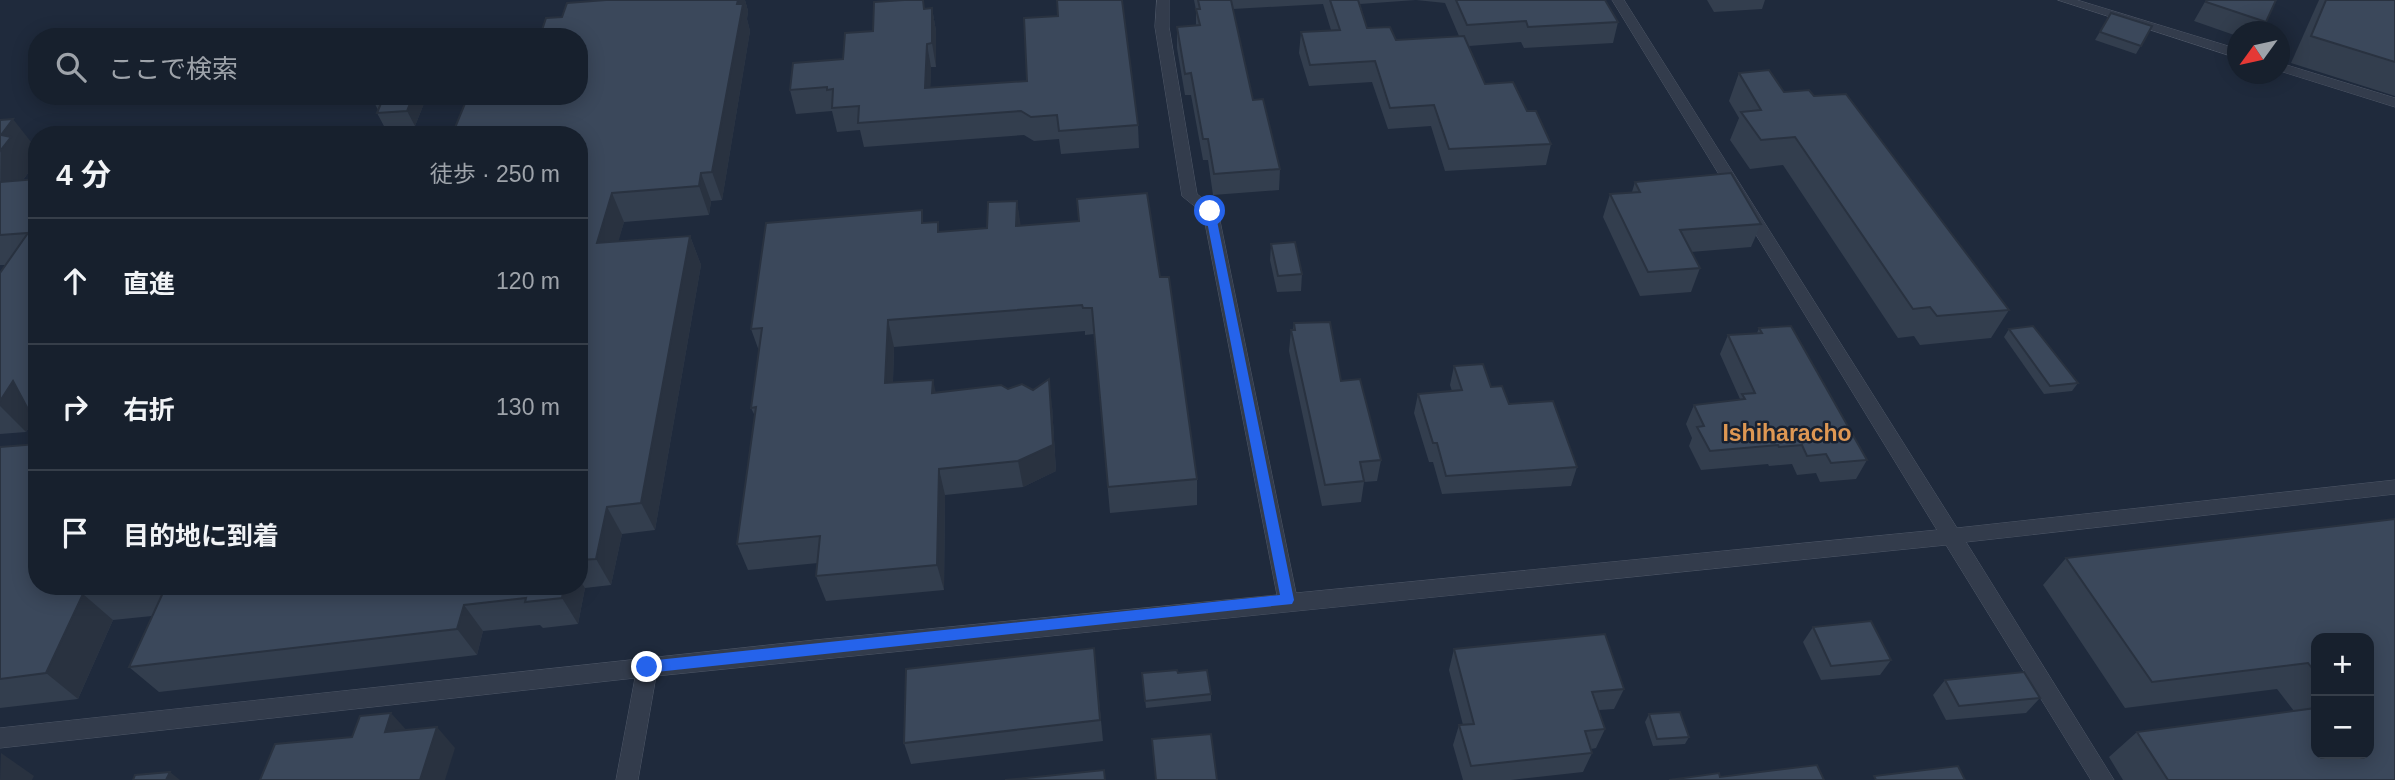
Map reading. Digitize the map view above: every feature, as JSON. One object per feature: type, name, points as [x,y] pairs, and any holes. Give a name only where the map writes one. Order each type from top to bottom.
[{"type":"lane","points":[[1163,0],[1162,27],[1190,196],[1210,211],[1288,600]]},
{"type":"lane","points":[[1618,0],[2103,780]]},
{"type":"lane","points":[[2064,0],[2227,51]]},
{"type":"lane","points":[[2290,70],[2395,103]]},
{"type":"lane","points":[[0,738],[647,667],[1288,600],[1953,536],[2395,487]]},
{"type":"lane","points":[[627,780],[647,667]]},
{"type":"building","points":[[606,0],[738,0],[737,4],[743,4],[712,172],[701,173],[699,186],[612,193],[597,243],[690,236],[641,503],[607,507],[596,559],[588,559],[588,126],[456,126],[464,105],[588,105],[588,28],[543,28],[546,18],[562,17],[567,3]]},
{"type":"building","points":[[923,0],[924,9],[932,8],[932,43],[927,44],[925,88],[1027,81],[1024,18],[1058,16],[1057,0],[1122,0],[1138,125],[1059,131],[1057,115],[1031,117],[1021,111],[858,123],[859,106],[832,108],[833,89],[827,90],[827,87],[790,90],[793,63],[843,59],[845,33],[873,31],[874,2]]},
{"type":"building","points":[[1198,0],[1231,0],[1253,100],[1263,99],[1280,169],[1214,174],[1208,139],[1203,139],[1191,73],[1185,74],[1177,27],[1200,25],[1196,9],[1200,9]]},
{"type":"building","points":[[1330,0],[1358,0],[1367,28],[1390,27],[1396,40],[1464,36],[1485,84],[1513,82],[1527,111],[1536,111],[1551,144],[1449,149],[1434,105],[1390,108],[1375,61],[1310,65],[1301,32],[1340,30]]},
{"type":"building","points":[[1456,0],[1605,0],[1618,22],[1528,27],[1526,21],[1467,25]]},
{"type":"building","points":[[2207,0],[2276,0],[2266,21],[2206,2]]},
{"type":"building","points":[[2326,0],[2395,0],[2395,62],[2311,36]]},
{"type":"building","points":[[2111,13],[2152,26],[2141,46],[2100,32]]},
{"type":"building","points":[[1769,70],[1784,92],[1809,90],[1814,96],[1846,94],[2009,310],[1937,316],[1930,307],[1913,309],[1795,137],[1761,140],[1741,112],[1761,110],[1739,73]]},
{"type":"building","points":[[380,105],[409,105],[407,111],[377,113]]},
{"type":"building","points":[[13,119],[1,135],[11,137],[0,151],[0,120]]},
{"type":"building","points":[[1731,173],[1761,224],[1680,230],[1700,268],[1648,272],[1610,194],[1640,192],[1635,182]]},
{"type":"building","points":[[28,180],[28,233],[0,235],[0,182]]},
{"type":"building","points":[[1147,193],[1160,277],[1169,277],[1197,479],[1108,487],[1092,308],[1083,308],[1082,305],[888,320],[885,383],[933,380],[932,393],[1001,385],[1008,389],[1022,384],[1033,390],[1049,379],[1053,445],[1018,461],[939,469],[937,565],[816,576],[820,536],[737,544],[756,407],[751,408],[762,328],[751,329],[766,223],[922,210],[922,223],[938,222],[938,232],[987,228],[988,202],[1017,201],[1016,226],[1079,221],[1077,199]]},
{"type":"building","points":[[28,233],[28,409],[13,381],[0,401],[0,273]]},
{"type":"building","points":[[1295,242],[1302,274],[1278,276],[1271,244]]},
{"type":"building","points":[[1330,322],[1341,381],[1360,379],[1381,460],[1360,462],[1364,481],[1325,485],[1291,330],[1295,330],[1294,323]]},
{"type":"building","points":[[1791,326],[1867,460],[1831,463],[1826,454],[1807,456],[1802,445],[1710,451],[1697,427],[1704,426],[1694,405],[1745,399],[1742,394],[1755,393],[1728,335],[1762,333],[1759,328]]},
{"type":"building","points":[[2033,326],[2078,383],[2050,386],[2009,329]]},
{"type":"building","points":[[1483,364],[1491,387],[1502,386],[1509,404],[1553,401],[1577,467],[1446,476],[1437,443],[1433,443],[1418,394],[1462,390],[1454,366]]},
{"type":"building","points":[[28,445],[28,595],[83,595],[46,673],[0,679],[0,447]]},
{"type":"building","points":[[2395,519],[2395,780],[2168,780],[2137,732],[2311,709],[2311,759],[2374,759],[2374,633],[2311,633],[2311,667],[2308,663],[2152,682],[2066,558]]},
{"type":"building","points":[[162,595],[562,595],[562,598],[525,602],[526,598],[464,605],[457,629],[129,667]]},
{"type":"building","points":[[1871,621],[1891,660],[1831,666],[1813,627]]},
{"type":"building","points":[[1605,634],[1624,689],[1592,692],[1605,729],[1585,731],[1592,753],[1471,766],[1459,725],[1474,724],[1454,649]]},
{"type":"building","points":[[1094,648],[1100,720],[904,743],[906,669]]},
{"type":"building","points":[[1177,670],[1178,673],[1207,670],[1211,694],[1145,701],[1142,673]]},
{"type":"building","points":[[2024,672],[2040,698],[1959,706],[1945,680]]},
{"type":"building","points":[[1680,712],[1689,737],[1657,739],[1649,714]]},
{"type":"building","points":[[391,713],[385,732],[437,727],[420,780],[260,780],[275,744],[352,737],[360,716]]},
{"type":"building","points":[[1211,734],[1217,780],[1156,780],[1152,739]]},
{"type":"building","points":[[1817,765],[1824,780],[1669,780],[1719,773],[1720,777]]},
{"type":"building","points":[[1958,766],[1965,780],[1876,780],[1874,776]]},
{"type":"building","points":[[1104,770],[1105,780],[1005,780]]},
{"type":"building","points":[[170,772],[166,780],[133,780],[135,775]]},
{"type":"district","name":"Ishiharacho","points":[[1787,433]]},
{"type":"route","points":[[647,667],[1288,600],[1210,211]]}]
